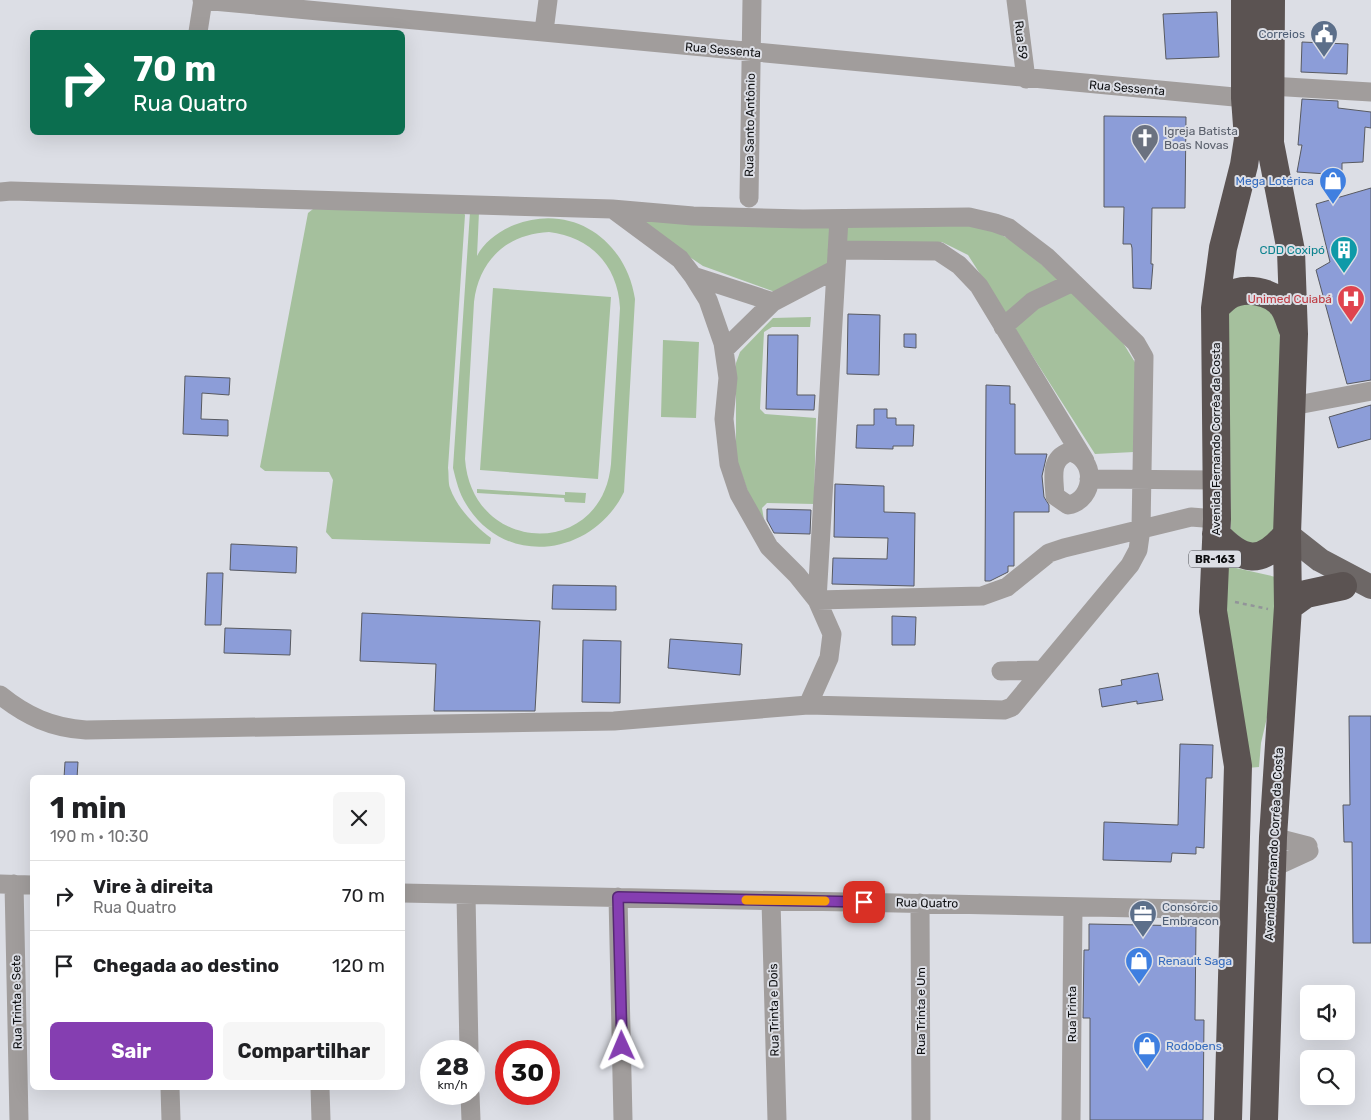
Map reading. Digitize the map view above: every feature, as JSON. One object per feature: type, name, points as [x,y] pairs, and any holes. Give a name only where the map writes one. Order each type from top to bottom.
[{"type":"highway","name":"Avenida Fernando Corrêa da Costa","points":[[1228,1120],[1236,910],[1238,766],[1213,610],[1216,527],[1215,308],[1224,248],[1244,165],[1248,139],[1245,98],[1245,0]]},
{"type":"highway","name":"Avenida Fernando Corrêa da Costa","points":[[1264,1120],[1279,608],[1286,574],[1294,334],[1291,251],[1270,143],[1271,0]]},
{"type":"highway","points":[[1215,308],[1226,297],[1237,292],[1254,291],[1273,298],[1284,307],[1294,334]]},
{"type":"highway","points":[[1216,527],[1230,548],[1286,574]]},
{"type":"highway","points":[[1247,556],[1264,556],[1275,549],[1287,534]]},
{"type":"highway","points":[[1279,608],[1306,594],[1343,586]]},
{"type":"main road","points":[[1287,534],[1320,560],[1371,588]]},
{"type":"main road","points":[[1286,574],[1343,586],[1371,588]]},
{"type":"street","points":[[198,30],[203,0]]},
{"type":"street","name":"Rua Sessenta","points":[[203,0],[544,31],[1026,79],[1245,98]]},
{"type":"street","points":[[544,31],[548,0]]},
{"type":"street","name":"Rua Santo Antônio","points":[[749,198],[752,0]]},
{"type":"street","name":"Rua 59","points":[[1016,0],[1026,79]]},
{"type":"street","points":[[1270,86],[1371,92]]},
{"type":"street","points":[[0,192],[612,209],[693,216],[839,219],[970,217],[1009,228],[1047,257],[1136,343],[1144,357],[1141,529],[1138,550],[1130,565],[1041,670],[1012,708],[1004,710],[808,705],[614,721],[86,730],[52,725],[31,716],[0,695]]},
{"type":"street","points":[[612,209],[664,246],[693,276],[708,300],[724,350],[728,378],[724,419],[728,464],[739,494],[768,547],[796,575],[817,600],[832,634],[829,658],[808,705]]},
{"type":"street","points":[[817,600],[839,219]]},
{"type":"street","points":[[837,250],[938,251],[959,265],[979,286],[1087,470],[1141,478],[1216,480]]},
{"type":"street","points":[[724,350],[773,302],[836,269]]},
{"type":"street","points":[[693,276],[773,302]]},
{"type":"street","points":[[1003,327],[1033,301],[1073,282]]},
{"type":"street","points":[[1292,406],[1371,392]]},
{"type":"street","points":[[817,600],[982,596],[1007,587],[1049,553],[1191,518],[1216,527]]},
{"type":"street","points":[[1000,671],[1041,670]]},
{"type":"street","points":[[1272,868],[1309,848],[1273,837]]},
{"type":"street","name":"Rua Trinta e Sete","points":[[16,884],[19,1120]]},
{"type":"street","name":"Rua Quatro","points":[[405,893],[1236,910]]},
{"type":"street","points":[[466,895],[469,1040]]},
{"type":"street","points":[[618,897],[623,1120]]},
{"type":"street","name":"Rua Trinta e Dois","points":[[772,901],[777,1120]]},
{"type":"street","name":"Rua Trinta e Um","points":[[920,903],[921,1120]]},
{"type":"street","name":"Rua Trinta","points":[[1071,1120],[1073,907]]},
{"type":"street","points":[[170,1090],[171,1120]]},
{"type":"street","points":[[320,1090],[321,1120]]},
{"type":"street","points":[[470,1105],[471,1120]]},
{"type":"path","points":[[1228,600],[1279,608]]},
{"type":"green space","points":[[313,209],[463,211],[465,215],[448,468],[449,481],[457,503],[473,522],[491,538],[490,544],[332,539],[326,532],[333,480],[329,472],[265,471],[260,467],[308,213]]},
{"type":"green space","points":[[470,212],[479,212],[477,256],[488,242],[503,230],[535,219],[556,219],[575,223],[593,231],[608,244],[620,259],[630,278],[635,299],[624,492],[610,514],[592,530],[571,541],[548,546],[525,546],[503,539],[483,525],[466,504],[453,468]],"holes":[[[549,232],[578,240],[600,256],[614,279],[618,293],[620,308],[611,464],[602,495],[585,517],[563,530],[537,534],[512,528],[490,514],[473,491],[465,459],[474,302],[477,287],[489,262],[508,244],[534,234]]]},
{"type":"green space","points":[[637,216],[832,225],[830,265],[775,292],[703,266],[638,222]]},
{"type":"green space","points":[[846,225],[966,225],[991,229],[1023,247],[1120,338],[1136,364],[1134,452],[1095,454],[968,255],[942,242],[845,243]]},
{"type":"green space","points":[[493,288],[611,297],[598,479],[480,470]]},
{"type":"green space","points":[[1239,298],[1280,313],[1281,530],[1258,551],[1231,530],[1230,442],[1223,315]]},
{"type":"green space","points":[[811,317],[810,327],[772,327],[764,332],[760,409],[765,414],[816,418],[814,504],[767,503],[762,508],[764,520],[753,506],[736,458],[736,363],[740,352],[773,318]]},
{"type":"green space","points":[[663,340],[699,342],[696,418],[661,417]]},
{"type":"green space","points":[[477,489],[565,495],[565,492],[586,493],[585,503],[565,502],[564,498],[477,493]]},
{"type":"green space","points":[[1227,566],[1285,579],[1276,679],[1261,743],[1259,767],[1247,768],[1226,632]]},
{"type":"building","points":[[1217,12],[1219,57],[1166,59],[1163,14]]},
{"type":"building","name":"Correios","points":[[1302,42],[1348,44],[1347,74],[1301,72]]},
{"type":"building","points":[[1302,99],[1338,101],[1338,108],[1371,112],[1371,128],[1365,127],[1363,162],[1342,163],[1342,175],[1297,172],[1302,145],[1298,145]]},
{"type":"building","name":"Igreja Batista Boas Novas","points":[[1104,116],[1186,117],[1185,208],[1152,208],[1151,264],[1153,264],[1151,289],[1133,288],[1132,248],[1131,244],[1123,244],[1124,207],[1104,207]]},
{"type":"building","points":[[1371,188],[1371,380],[1347,384],[1316,270],[1330,262],[1316,204]]},
{"type":"building","points":[[848,314],[880,315],[879,375],[847,374]]},
{"type":"building","points":[[904,334],[916,334],[916,348],[904,347]]},
{"type":"building","points":[[768,335],[798,335],[797,395],[815,395],[814,410],[766,409]]},
{"type":"building","points":[[185,376],[230,378],[229,395],[202,393],[201,419],[228,420],[228,436],[183,434]]},
{"type":"building","points":[[986,385],[1010,386],[1010,404],[1015,404],[1015,454],[1047,454],[1042,476],[1044,497],[1049,505],[1049,512],[1014,512],[1014,566],[1008,566],[1008,572],[990,581],[985,581]]},
{"type":"building","points":[[1371,405],[1371,439],[1338,448],[1329,417]]},
{"type":"building","points":[[874,409],[887,409],[887,418],[896,418],[896,425],[914,425],[913,446],[893,446],[893,449],[856,448],[857,425],[874,425]]},
{"type":"building","points":[[835,484],[884,486],[884,512],[915,513],[914,586],[832,584],[833,558],[887,559],[888,538],[834,537]]},
{"type":"building","points":[[767,509],[811,510],[810,534],[774,533],[767,520]]},
{"type":"building","points":[[231,544],[297,547],[296,573],[230,570]]},
{"type":"building","points":[[207,573],[223,573],[221,625],[205,625]]},
{"type":"building","points":[[553,585],[616,586],[616,610],[552,609]]},
{"type":"building","points":[[362,613],[540,621],[535,711],[434,711],[436,664],[360,661]]},
{"type":"building","points":[[892,616],[916,617],[915,645],[892,645]]},
{"type":"building","points":[[225,628],[291,630],[290,655],[224,653]]},
{"type":"building","points":[[670,639],[742,644],[740,675],[668,668]]},
{"type":"building","points":[[583,640],[621,641],[620,703],[582,702]]},
{"type":"building","points":[[1158,673],[1163,700],[1137,704],[1137,701],[1102,707],[1099,689],[1122,685],[1121,680]]},
{"type":"building","points":[[1349,716],[1371,716],[1371,943],[1353,943],[1352,842],[1344,842],[1343,805],[1350,805]]},
{"type":"building","points":[[1180,744],[1213,745],[1212,778],[1206,778],[1204,848],[1196,847],[1196,854],[1172,853],[1171,862],[1103,860],[1104,822],[1178,825]]},
{"type":"building","points":[[65,762],[78,762],[77,775],[64,775]]},
{"type":"building","points":[[1089,924],[1196,926],[1195,1020],[1204,1020],[1203,1120],[1090,1120],[1090,1018],[1083,1018],[1084,950],[1089,950]]},
{"type":"slow traffic","points":[[746,900],[825,901]]},
{"type":"place","name":"Correios","points":[[1324,58]]},
{"type":"place","name":"Igreja Batista Boas Novas","points":[[1145,162]]},
{"type":"place","name":"Mega Lotérica","points":[[1333,205]]},
{"type":"place","name":"CDD Coxipó","points":[[1344,274]]},
{"type":"place","name":"Unimed Cuiabá","points":[[1351,323]]},
{"type":"place","name":"Consórcio Embracon","points":[[1143,938]]},
{"type":"place","name":"Renault Saga","points":[[1139,985]]},
{"type":"place","name":"Rodobens","points":[[1147,1070]]},
{"type":"route","points":[[622,1046],[618,897],[864,902]]}]
